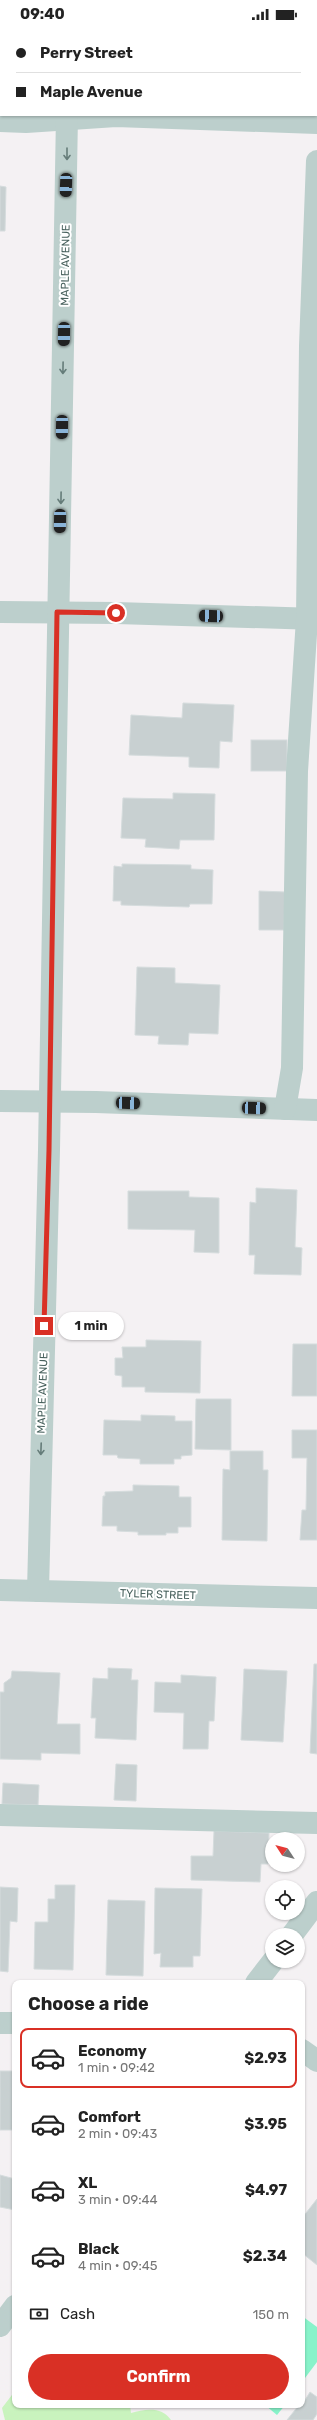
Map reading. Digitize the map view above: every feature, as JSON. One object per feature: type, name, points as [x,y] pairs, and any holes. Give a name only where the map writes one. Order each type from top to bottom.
[{"type":"street","points":[[0,121],[116,116],[317,123]]},
{"type":"street","name":"MAPLE AVENUE","points":[[38,1591],[49,1102],[57,612],[60,568],[67,117]]},
{"type":"street","points":[[285,1109],[292,1068],[298,771],[312,619],[310,346],[317,161]]},
{"type":"street","points":[[0,612],[57,612],[312,619]]},
{"type":"street","points":[[0,1101],[104,1102],[317,1110]]},
{"type":"street","name":"TYLER STREET","points":[[0,1590],[317,1598]]},
{"type":"street","points":[[0,1815],[317,1823]]},
{"type":"street","points":[[297,1928],[317,1902]]},
{"type":"street","points":[[258,1980],[268,1968]]},
{"type":"street","points":[[0,2023],[12,2023]]},
{"type":"street","points":[[305,2052],[317,2061]]},
{"type":"street","points":[[0,2326],[12,2310]]},
{"type":"shaded area","points":[[305,2318],[317,2327],[317,2362],[305,2378]]},
{"type":"shaded area","points":[[12,2395],[12,2408],[130,2408],[131,2413],[142,2410],[163,2412],[171,2420],[5,2420],[2,2408]]},
{"type":"shaded area","points":[[269,2408],[283,2408],[277,2415]]},
{"type":"building","points":[[0,186],[6,187],[5,231],[0,231]]},
{"type":"building","points":[[183,703],[234,705],[232,742],[220,741],[219,768],[189,767],[189,757],[129,755],[131,715],[182,718]]},
{"type":"building","points":[[251,740],[287,740],[287,771],[251,771]]},
{"type":"building","points":[[173,793],[215,794],[214,840],[180,840],[179,849],[145,847],[146,839],[121,838],[123,798],[173,799]]},
{"type":"building","points":[[122,864],[191,865],[191,869],[213,870],[212,904],[190,904],[189,907],[121,905],[121,901],[113,901],[114,866],[122,867]]},
{"type":"building","points":[[259,891],[285,892],[284,930],[259,930]]},
{"type":"building","points":[[137,967],[175,968],[175,983],[220,985],[218,1034],[189,1033],[188,1045],[158,1044],[159,1036],[135,1035]]},
{"type":"building","points":[[256,1188],[297,1190],[295,1247],[302,1248],[301,1275],[254,1274],[255,1255],[249,1255],[250,1202],[256,1203]]},
{"type":"building","points":[[128,1191],[189,1191],[189,1197],[219,1198],[219,1253],[194,1252],[195,1230],[128,1229]]},
{"type":"building","points":[[146,1340],[201,1341],[200,1393],[145,1392],[145,1387],[122,1387],[122,1376],[115,1375],[115,1358],[123,1358],[122,1347],[146,1347]]},
{"type":"building","points":[[293,1344],[317,1344],[317,1396],[292,1396]]},
{"type":"building","points":[[196,1399],[231,1399],[231,1450],[195,1449]]},
{"type":"building","points":[[141,1415],[175,1416],[175,1421],[192,1421],[192,1455],[181,1456],[181,1459],[174,1459],[174,1464],[140,1464],[140,1459],[118,1458],[117,1455],[103,1455],[104,1420],[141,1421]]},
{"type":"building","points":[[292,1430],[317,1430],[317,1540],[300,1540],[302,1510],[306,1510],[307,1458],[292,1458]]},
{"type":"building","points":[[230,1451],[263,1451],[263,1470],[268,1470],[267,1541],[222,1540],[223,1469],[230,1470]]},
{"type":"building","points":[[133,1485],[179,1486],[179,1497],[191,1497],[191,1527],[178,1527],[178,1533],[166,1533],[166,1535],[138,1535],[138,1532],[117,1531],[117,1526],[102,1526],[103,1496],[105,1496],[105,1492],[133,1491]]},
{"type":"building","points":[[314,1664],[317,1664],[317,1754],[310,1753]]},
{"type":"building","points":[[108,1668],[132,1669],[131,1680],[138,1680],[136,1740],[95,1738],[96,1718],[91,1718],[93,1678],[108,1679]]},
{"type":"building","points":[[244,1669],[287,1671],[283,1742],[241,1740]]},
{"type":"building","points":[[12,1671],[60,1673],[57,1724],[80,1724],[80,1754],[41,1753],[41,1760],[0,1759],[0,1692],[4,1692],[4,1683],[11,1678]]},
{"type":"building","points":[[181,1675],[216,1677],[214,1721],[209,1721],[208,1749],[183,1749],[184,1713],[154,1712],[155,1682],[181,1683]]},
{"type":"building","points":[[116,1764],[137,1765],[136,1801],[114,1800]]},
{"type":"building","points":[[3,1783],[39,1785],[38,1805],[2,1804]]},
{"type":"building","points":[[214,1831],[265,1833],[265,1864],[261,1864],[260,1882],[191,1880],[191,1856],[213,1856]]},
{"type":"building","points":[[55,1885],[75,1885],[73,1970],[34,1969],[35,1922],[48,1922],[48,1899],[55,1899]]},
{"type":"building","points":[[0,1887],[18,1888],[17,1922],[10,1921],[8,1972],[0,1971]]},
{"type":"building","points":[[155,1888],[202,1889],[200,1956],[193,1956],[193,1967],[160,1967],[161,1953],[154,1954]]},
{"type":"building","points":[[108,1900],[145,1901],[143,1976],[106,1975]]},
{"type":"building","points":[[0,2071],[12,2071],[12,2130],[0,2130]]},
{"type":"building","points":[[0,2175],[12,2178],[12,2209],[0,2207]]},
{"type":"building","points":[[317,2199],[317,2265],[305,2255],[305,2214]]},
{"type":"building","points":[[310,2392],[317,2397],[317,2414],[313,2420],[287,2420],[297,2408],[305,2408],[305,2400]]},
{"type":"route","points":[[44,1326],[49,1150],[49,1059],[58,660],[57,612],[116,613]]}]
